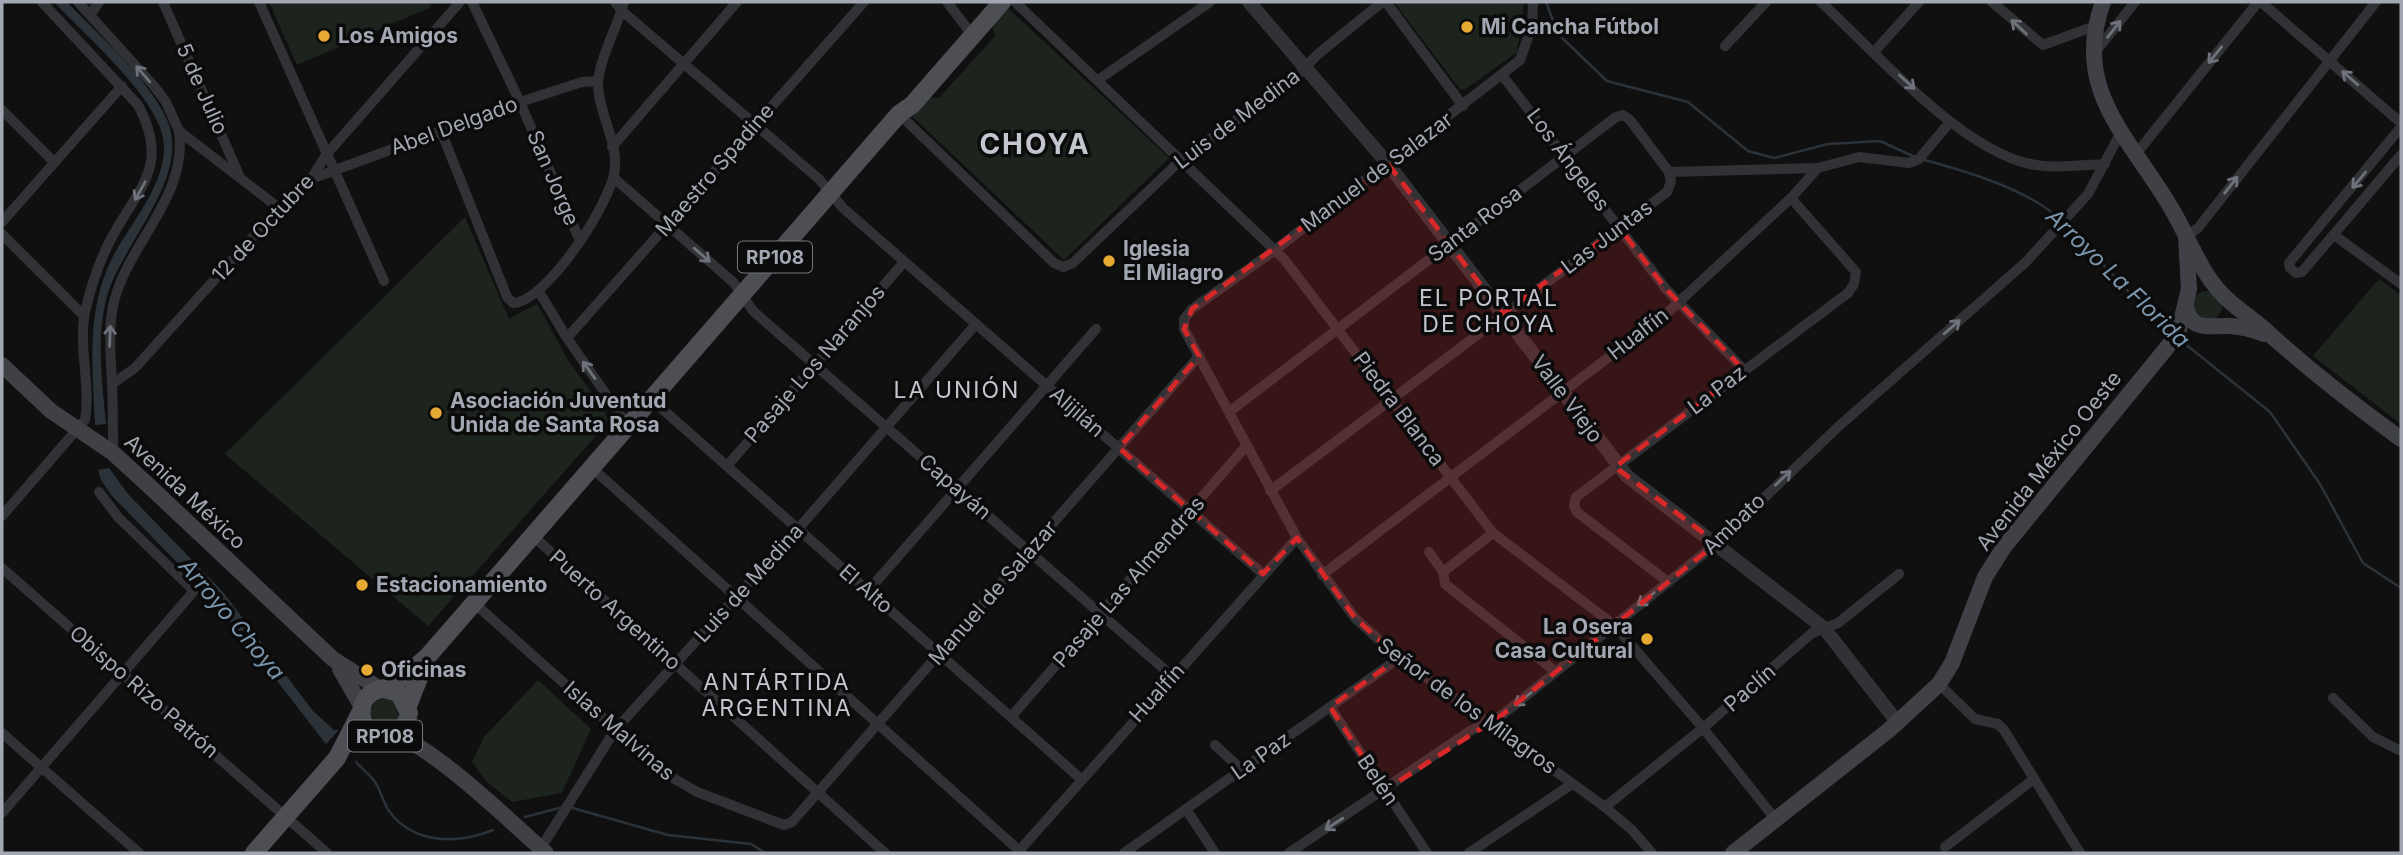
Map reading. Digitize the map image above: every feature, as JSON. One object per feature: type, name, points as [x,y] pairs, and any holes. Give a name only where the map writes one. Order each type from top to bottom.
[{"type":"main road","name":"RP108","points":[[970,33],[992,2]]},
{"type":"main road","name":"RP108","points":[[254,853],[337,758],[368,695],[383,689],[428,656],[899,114],[906,100],[1002,2]]},
{"type":"main road","points":[[2103,2],[2095,26],[2092,56],[2100,92],[2121,132],[2221,293],[2275,340],[2401,439]]},
{"type":"main road","name":"Avenida México Oeste","points":[[1733,853],[1898,723],[1939,684],[1952,663],[1985,577],[2004,548],[2173,340],[2186,302],[2186,236]]},
{"type":"main road","points":[[2221,293],[2199,287],[2186,302],[2192,322],[2211,327],[2243,328],[2275,340]]},
{"type":"main road","points":[[2173,340],[2211,327],[2226,314],[2221,293]]},
{"type":"main road","name":"Avenida México","points":[[2,365],[51,411],[113,453],[332,659],[383,689]]},
{"type":"main road","name":"RP108","points":[[337,758],[363,742],[387,736],[403,727],[428,656]]},
{"type":"main road","name":"Avenida México","points":[[332,659],[362,709]]},
{"type":"main road","name":"RP108","points":[[383,689],[399,693],[408,710]]},
{"type":"main road","name":"RP108","points":[[362,709],[365,725],[387,736]]},
{"type":"main road","points":[[408,710],[428,752]]},
{"type":"main road","points":[[387,736],[405,738],[428,752],[541,852]]},
{"type":"street","points":[[2,516],[78,429],[86,413],[84,316],[94,275],[112,236],[144,187],[151,166],[153,144],[149,126],[138,105],[42,2]]},
{"type":"street","points":[[78,2],[154,86],[166,102],[179,131],[177,171],[172,187],[125,273],[114,299],[110,328],[113,453]]},
{"type":"street","points":[[90,15],[99,2]]},
{"type":"street","name":"5 de Julio","points":[[163,2],[240,177]]},
{"type":"street","points":[[259,2],[384,281]]},
{"type":"street","name":"12 de Octubre","points":[[112,384],[135,368],[279,208],[311,179],[326,155],[460,2]]},
{"type":"street","name":"San Jorge","points":[[472,2],[520,102],[580,241]]},
{"type":"street","points":[[612,147],[737,2]]},
{"type":"street","name":"Maestro Spadine","points":[[567,338],[864,2]]},
{"type":"street","points":[[947,2],[970,33]]},
{"type":"street","name":"Piedra Blanca","points":[[1015,2],[1275,250],[1338,328],[1493,533],[1614,625],[1776,820]]},
{"type":"street","points":[[1098,79],[1210,2]]},
{"type":"street","name":"Valle Viejo","points":[[1249,2],[1388,164],[1617,466],[1824,628],[1898,723]]},
{"type":"street","points":[[1384,2],[1463,106]]},
{"type":"street","name":"Luis de Medina","points":[[899,114],[1054,263],[1063,267],[1073,263],[1182,159],[1305,68],[1384,2]]},
{"type":"street","name":"Manuel de Salazar","points":[[1184,319],[1192,309],[1275,250],[1502,75],[1525,52],[1533,2]]},
{"type":"street","points":[[1725,46],[1766,2]]},
{"type":"street","points":[[1821,2],[1950,122],[1980,144],[2031,164],[2105,164]]},
{"type":"street","points":[[1874,52],[1919,2]]},
{"type":"street","points":[[1992,2],[2031,38],[2043,45],[2095,26]]},
{"type":"street","points":[[2092,56],[2135,2]]},
{"type":"street","points":[[2136,155],[2259,2],[2401,125],[2289,263],[2290,268],[2296,273],[2302,272],[2401,155]]},
{"type":"street","points":[[2186,236],[2198,228],[2376,2]]},
{"type":"street","points":[[440,131],[507,297],[513,303],[522,302],[538,290],[580,241],[614,178],[616,163],[604,119],[598,81],[620,5]]},
{"type":"street","name":"Alijilán","points":[[620,5],[684,65],[810,171],[843,208],[904,262],[1263,574]]},
{"type":"street","name":"Los Ángeles","points":[[1502,75],[1679,302],[1744,370]]},
{"type":"street","name":"Abel Delgado","points":[[311,179],[520,102],[582,82],[598,81]]},
{"type":"street","points":[[2,222],[122,86]]},
{"type":"street","points":[[2,110],[54,162]]},
{"type":"street","name":"Santa Rosa","points":[[1229,412],[1616,117],[1623,115],[1670,177]]},
{"type":"street","points":[[1670,177],[1818,168],[1859,157],[1909,163],[1919,159],[1950,122]]},
{"type":"street","points":[[179,131],[279,208]]},
{"type":"street","name":"Ambato","points":[[1289,853],[1486,722],[1502,715],[1717,543],[1829,435],[2026,262],[2070,218],[2105,164],[2121,132]]},
{"type":"street","name":"Hualfín","points":[[1322,575],[1679,302],[1791,198],[1818,168]]},
{"type":"street","name":"Las Juntas","points":[[1270,491],[1667,191],[1670,177]]},
{"type":"street","name":"Capayán","points":[[614,178],[743,294],[754,311],[1172,676]]},
{"type":"street","name":"La Paz","points":[[1668,582],[1577,512],[1574,506],[1576,496],[1847,293],[1854,284],[1856,272],[1791,198]]},
{"type":"street","points":[[2,234],[84,316]]},
{"type":"street","points":[[2334,235],[2401,284]]},
{"type":"street","name":"Pasaje Los Naranjos","points":[[727,466],[904,262]]},
{"type":"street","points":[[538,290],[567,338],[628,426]]},
{"type":"street","name":"Señor de los Milagros","points":[[1184,319],[1184,329],[1270,491],[1297,538],[1355,618],[1399,658],[1605,807],[1632,830],[1650,853]]},
{"type":"street","name":"Luis de Medina","points":[[541,852],[615,730],[798,529],[976,324]]},
{"type":"street","points":[[868,591],[1097,329]]},
{"type":"street","name":"Manuel de Salazar","points":[[784,825],[792,822],[818,793],[1199,356]]},
{"type":"street","name":"El Alto","points":[[651,399],[1081,779]]},
{"type":"street","name":"Pasaje Las Almendras","points":[[1011,717],[1246,446]]},
{"type":"street","points":[[592,468],[1021,852]]},
{"type":"street","points":[[2,813],[194,591],[118,517],[99,492]]},
{"type":"street","points":[[1443,572],[1493,533]]},
{"type":"street","name":"Puerto Argentino","points":[[533,536],[885,853]]},
{"type":"street","name":"Hualfín","points":[[1021,852],[1081,779],[1297,538]]},
{"type":"street","points":[[1429,552],[1443,572],[1445,584],[1556,672]]},
{"type":"street","name":"Obispo Rizo Patrón","points":[[2,568],[327,853]]},
{"type":"street","name":"Paclín","points":[[1605,807],[1703,729],[1812,633],[1838,623],[1899,575]]},
{"type":"street","name":"Islas Malvinas","points":[[474,603],[615,730],[681,784],[784,825]]},
{"type":"street","name":"La Paz","points":[[1124,853],[1399,658]]},
{"type":"street","points":[[1939,684],[1975,719],[1997,724],[2004,730],[2080,853]]},
{"type":"street","points":[[2333,698],[2373,737],[2401,751]]},
{"type":"street","name":"Belén","points":[[1330,707],[1427,853]]},
{"type":"street","points":[[2,733],[139,853]]},
{"type":"street","points":[[1215,746],[1242,770]]},
{"type":"street","points":[[1945,848],[2034,779]]},
{"type":"street","points":[[1469,853],[1572,784]]},
{"type":"street","points":[[1186,809],[1215,853]]},
{"type":"highlighted area","points":[[1388,164],[1503,314],[1619,227],[1666,289],[1744,370],[1615,467],[1717,543],[1502,715],[1385,790],[1330,707],[1399,658],[1355,618],[1297,538],[1263,574],[1119,448],[1199,356],[1184,329],[1192,309]]},
{"type":"shaded area","name":"Los Amigos","points":[[269,2],[429,2],[431,7],[297,65]]},
{"type":"shaded area","name":"Mi Cancha Fútbol","points":[[1394,2],[1524,2],[1517,52],[1466,89],[1460,89]]},
{"type":"shaded area","points":[[1009,9],[1169,158],[1064,260],[913,117],[928,97],[939,98],[995,36],[992,24]]},
{"type":"shaded area","name":"Asociación Juventud Unida de Santa Rosa","points":[[465,217],[509,319],[537,304],[569,362],[602,406],[609,421],[428,626],[225,454]]},
{"type":"shaded area","points":[[2379,279],[2401,295],[2401,424],[2313,356]]},
{"type":"shaded area","points":[[2207,291],[2213,292],[2221,300],[2221,312],[2213,320],[2207,321],[2201,320],[2193,312],[2192,306],[2193,300],[2201,292]]},
{"type":"shaded area","points":[[538,680],[591,729],[562,793],[512,802],[487,782],[472,762],[484,737]]},
{"type":"shaded area","points":[[385,698],[395,702],[399,712],[395,722],[385,726],[375,722],[371,712],[375,702]]},
{"type":"water","points":[[54,2],[67,2],[136,74],[159,105],[167,120],[172,141],[170,164],[163,186],[126,254],[107,296],[101,344],[106,424],[95,425],[92,345],[96,306],[108,267],[156,182],[164,145],[160,127],[152,111],[128,78]]},
{"type":"water","points":[[109,468],[128,494],[223,592],[313,711],[334,730],[339,730],[326,744],[214,600],[112,496],[98,470]]},
{"type":"waterway","name":"Arroyo La Florida","points":[[1546,2],[1558,34],[1607,81],[1688,102],[1748,151],[1774,158],[1828,144],[1880,141],[1915,157]]},
{"type":"waterway","name":"Arroyo La Florida","points":[[1921,159],[1996,182],[2033,200],[2061,221]]},
{"type":"waterway","name":"Arroyo La Florida","points":[[2066,225],[2155,320],[2171,333]]},
{"type":"waterway","name":"Arroyo La Florida","points":[[2179,339],[2270,412],[2320,484],[2363,563],[2401,588]]},
{"type":"waterway","name":"Arroyo Choya","points":[[356,762],[375,782],[389,811],[411,830],[424,836],[451,839],[466,838],[493,830]]},
{"type":"waterway","name":"Arroyo Choya","points":[[525,817],[563,807]]},
{"type":"waterway","name":"Arroyo Choya","points":[[569,807],[668,835],[751,844],[765,853]]},
{"type":"place","name":"Mi Cancha Fútbol","points":[[1467,27]]},
{"type":"place","name":"Los Amigos","points":[[324,36]]},
{"type":"place","name":"Iglesia El Milagro","points":[[1109,261]]},
{"type":"place","name":"Asociación Juventud Unida de Santa Rosa","points":[[436,413]]},
{"type":"place","name":"Estacionamiento","points":[[362,585]]},
{"type":"place","name":"La Osera Casa Cultural","points":[[1647,639]]},
{"type":"place","name":"Oficinas","points":[[367,670]]},
{"type":"district","name":"CHOYA","points":[[1035,144]]},
{"type":"district","name":"EL PORTAL DE CHOYA","points":[[1489,311]]},
{"type":"district","name":"LA UNIÓN","points":[[957,390]]},
{"type":"district","name":"ANTÁRTIDA ARGENTINA","points":[[777,695]]}]
